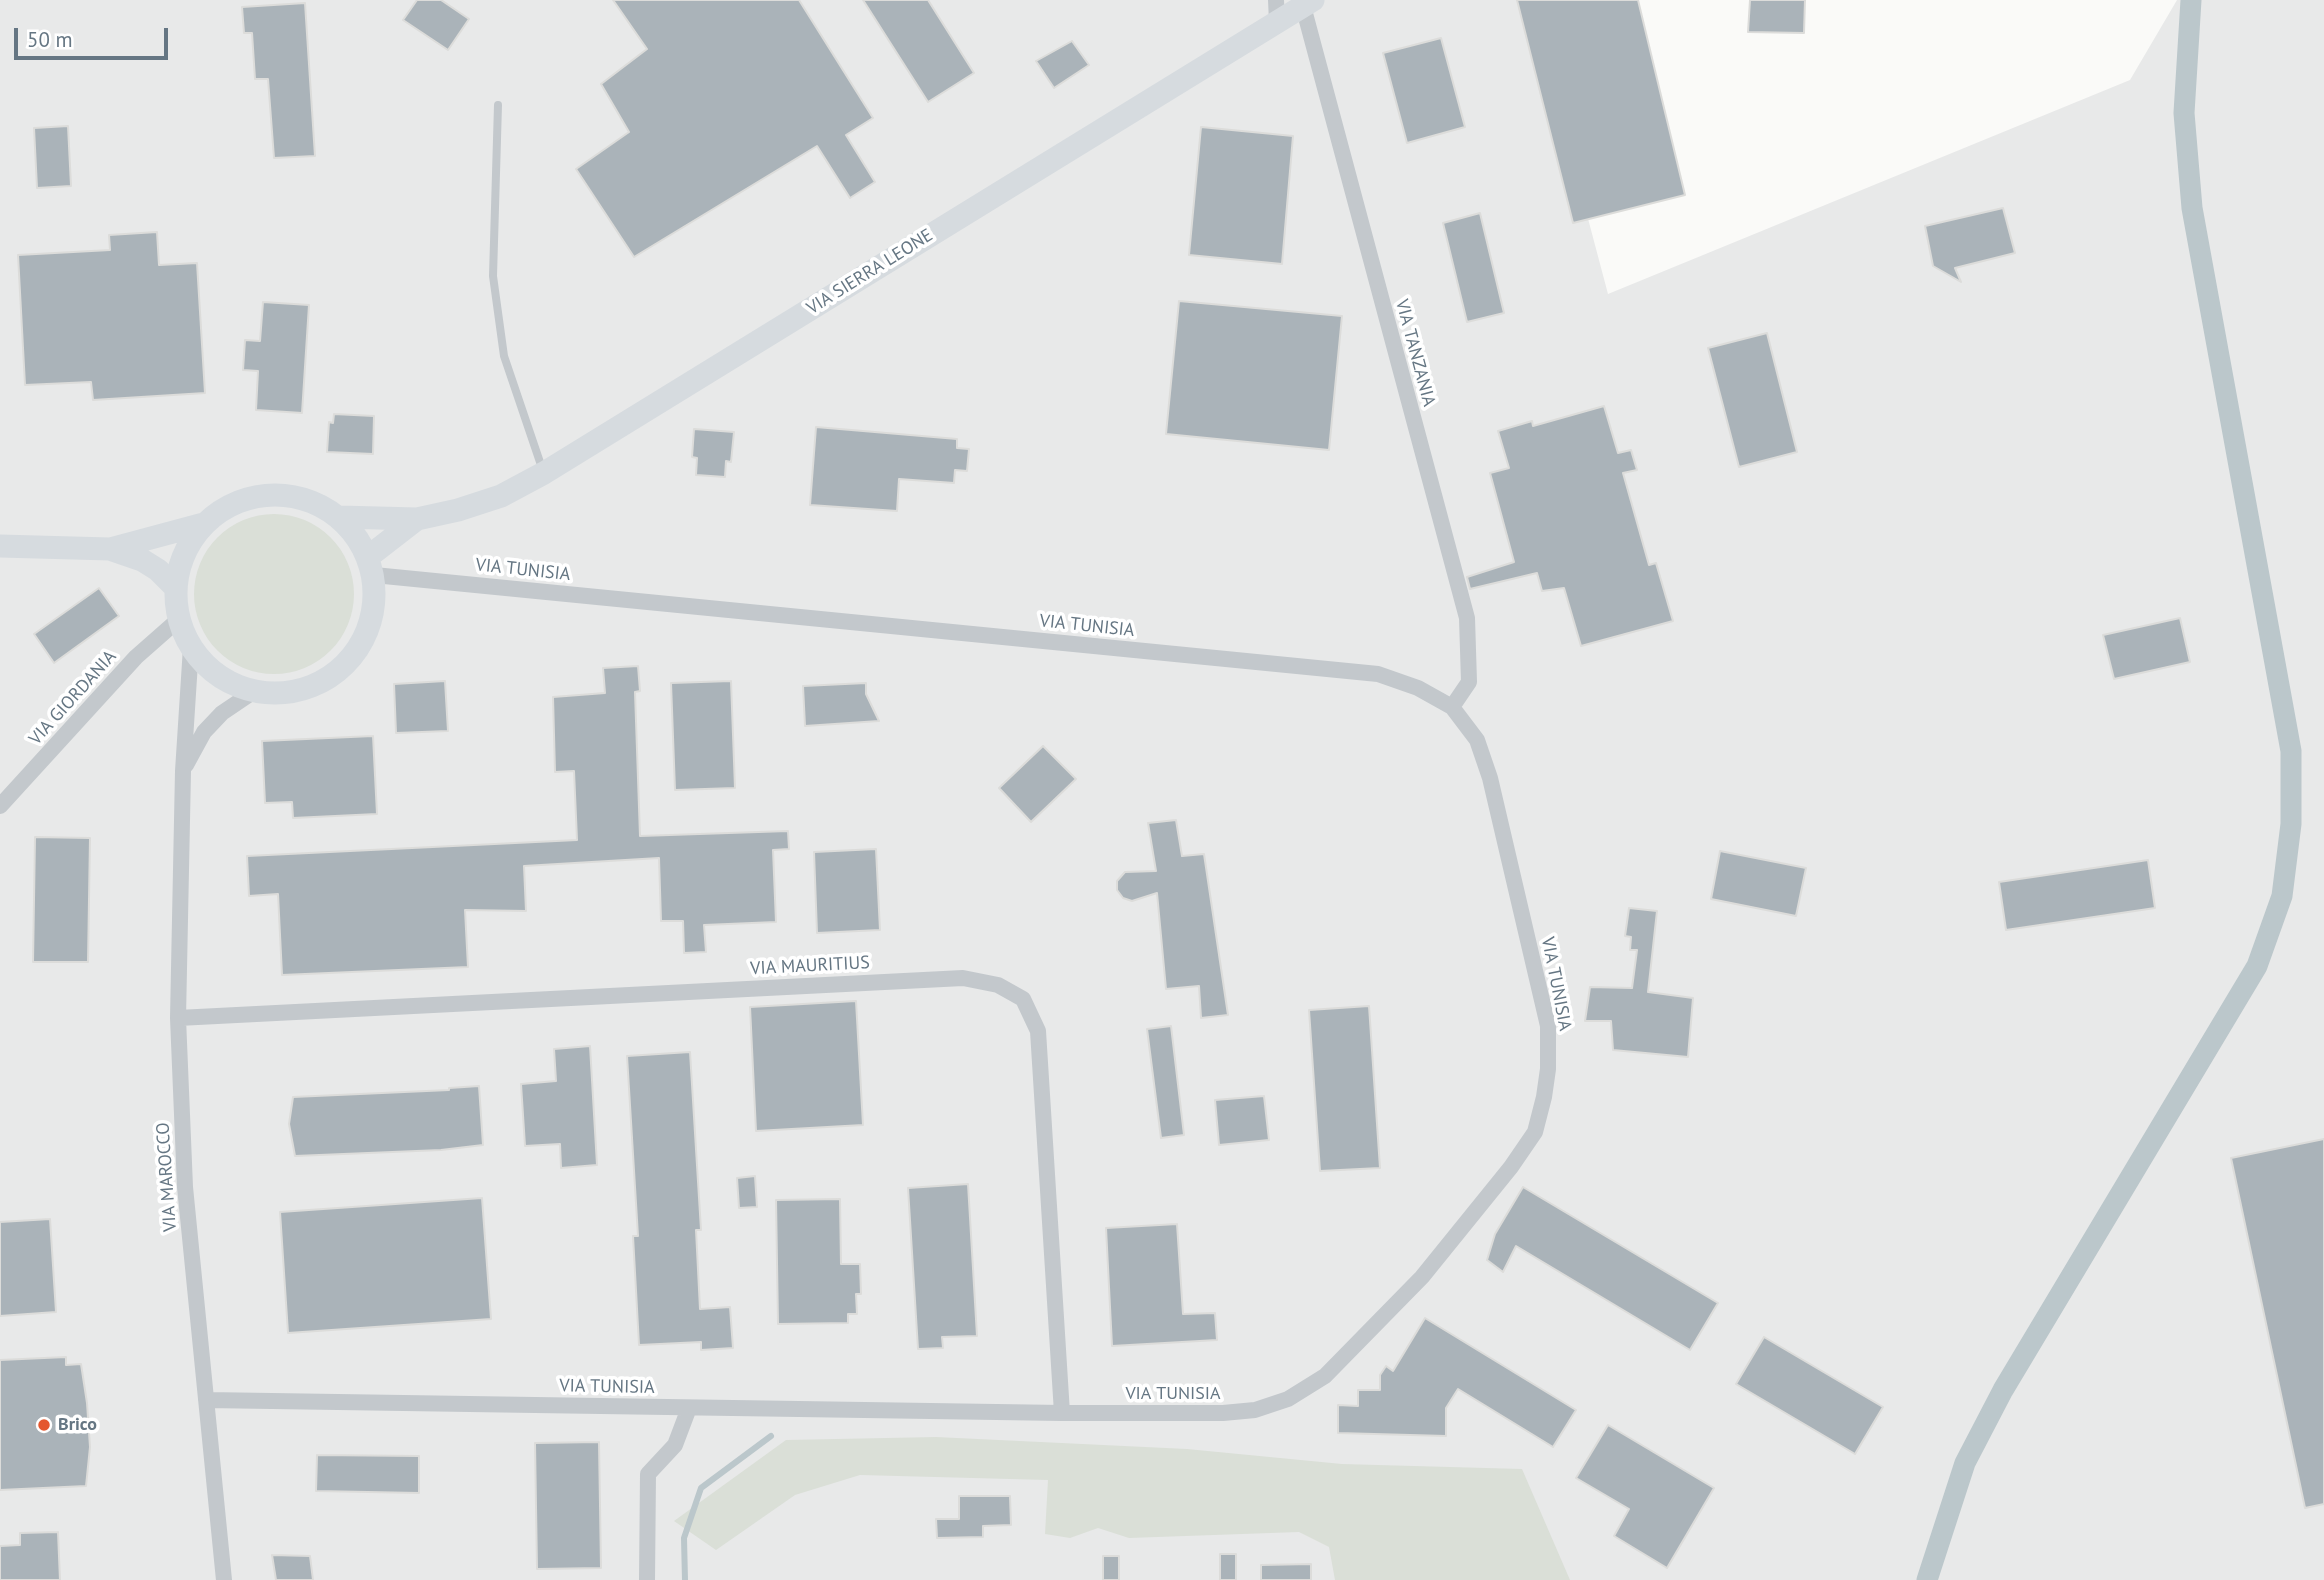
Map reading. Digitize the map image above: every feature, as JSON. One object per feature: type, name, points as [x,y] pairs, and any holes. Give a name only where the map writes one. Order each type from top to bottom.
[{"type":"street","name":"VIA SIERRA LEONE","points":[[339,517],[417,519],[458,510],[500,496],[544,473],[1276,11],[1308,3]]},
{"type":"street","name":"VIA TANZANIA","points":[[1308,3],[1467,618],[1469,682],[1452,707]]},
{"type":"street","points":[[0,546],[110,549],[203,524],[236,502],[277,494],[312,501],[339,517],[356,534],[371,566],[373,615],[362,645],[339,671],[317,685],[284,694],[253,692],[235,686],[210,670],[191,647],[178,620],[175,587],[183,553],[203,524]]},
{"type":"street","name":"VIA SIERRA LEONE","points":[[371,566],[417,519]]},
{"type":"street","points":[[110,549],[142,560],[158,570],[175,587]]},
{"type":"street","name":"VIA TUNISIA","points":[[206,1400],[1062,1413],[1223,1413],[1255,1410],[1288,1399],[1325,1376],[1422,1277],[1511,1167],[1535,1132],[1548,1069],[1548,1026],[1490,778],[1477,740],[1452,707],[1418,688],[1378,674],[371,566]]},
{"type":"street","name":"VIA GIORDANIA","points":[[0,806],[136,657],[178,620]]},
{"type":"street","name":"VIA MAROCCO","points":[[191,647],[183,771],[177,1018],[185,1187],[224,1580]]},
{"type":"street","name":"VIA MAROCCO","points":[[183,771],[204,732],[222,713],[253,692]]},
{"type":"street","name":"VIA MAURITIUS","points":[[177,1018],[963,978],[999,985],[1023,999],[1038,1031],[1062,1413]]},
{"type":"street","points":[[646,1580],[648,1474],[675,1445],[689,1408]]},
{"type":"lane","points":[[498,105],[493,276],[504,356],[544,473]]},
{"type":"shaded area","points":[[0,0],[1530,0],[1608,294],[2130,80],[2177,0],[2324,0],[2324,1580],[0,1580]]},
{"type":"shaded area","points":[[274,514],[305,520],[330,538],[348,563],[354,594],[348,625],[330,650],[305,668],[274,674],[243,668],[218,650],[200,625],[194,594],[200,563],[218,538],[243,520]]},
{"type":"shaded area","points":[[936,1437],[1187,1449],[1342,1464],[1522,1469],[1570,1580],[1335,1580],[1329,1547],[1299,1532],[1129,1538],[1098,1528],[1070,1538],[1045,1534],[1048,1480],[860,1475],[795,1495],[716,1550],[674,1521],[786,1440]]},
{"type":"building","points":[[417,0],[441,0],[469,19],[448,50],[403,20]]},
{"type":"building","points":[[613,0],[799,0],[873,118],[846,135],[875,182],[850,198],[817,146],[634,257],[576,169],[629,132],[601,84],[647,49]]},
{"type":"building","points":[[863,0],[928,0],[974,73],[928,102]]},
{"type":"building","points":[[1517,0],[1638,0],[1685,195],[1573,223]]},
{"type":"building","points":[[1750,0],[1805,0],[1804,33],[1748,32]]},
{"type":"building","points":[[305,3],[315,156],[274,158],[268,79],[255,79],[252,33],[244,33],[242,7]]},
{"type":"building","points":[[1441,38],[1465,127],[1407,143],[1383,53]]},
{"type":"building","points":[[1072,41],[1089,65],[1054,88],[1036,61]]},
{"type":"building","points":[[68,126],[71,186],[37,188],[34,128]]},
{"type":"building","points":[[1201,127],[1293,136],[1282,264],[1189,255]]},
{"type":"building","points":[[2003,208],[2015,253],[1955,268],[1961,282],[1933,266],[1925,226]]},
{"type":"building","points":[[1480,213],[1504,313],[1467,322],[1443,223]]},
{"type":"building","points":[[157,232],[159,265],[197,263],[205,393],[93,400],[91,382],[25,385],[18,255],[110,250],[109,235]]},
{"type":"building","points":[[1179,301],[1342,316],[1329,450],[1166,434]]},
{"type":"building","points":[[263,302],[309,305],[302,413],[256,410],[258,371],[243,370],[245,340],[260,341]]},
{"type":"building","points":[[1767,333],[1797,452],[1739,467],[1708,348]]},
{"type":"building","points":[[1604,406],[1618,453],[1631,450],[1637,470],[1623,473],[1649,565],[1656,563],[1673,621],[1581,646],[1564,588],[1542,591],[1537,573],[1470,589],[1467,577],[1514,562],[1490,473],[1509,468],[1498,431],[1532,421],[1533,426]]},
{"type":"building","points":[[334,414],[374,416],[373,454],[327,452],[329,422],[333,423]]},
{"type":"building","points":[[816,427],[957,439],[957,448],[969,449],[967,471],[955,470],[954,483],[899,479],[897,511],[810,505]]},
{"type":"building","points":[[694,429],[734,432],[731,462],[726,461],[725,477],[696,475],[697,458],[692,457]]},
{"type":"building","points":[[99,588],[119,616],[54,663],[34,634]]},
{"type":"building","points":[[2180,618],[2190,662],[2114,679],[2103,635]]},
{"type":"building","points":[[638,666],[640,691],[635,692],[640,836],[788,831],[789,849],[773,850],[776,922],[704,925],[706,952],[684,953],[683,921],[661,921],[659,858],[524,866],[526,911],[465,910],[468,967],[282,975],[278,894],[249,896],[247,856],[577,840],[574,771],[555,772],[553,697],[605,693],[603,668]]},
{"type":"building","points":[[445,681],[448,731],[396,733],[394,684]]},
{"type":"building","points":[[731,681],[735,788],[675,790],[671,683]]},
{"type":"building","points":[[866,683],[866,694],[879,721],[805,726],[803,686]]},
{"type":"building","points":[[373,736],[377,814],[293,818],[292,802],[265,803],[262,741]]},
{"type":"building","points":[[1043,746],[1076,779],[1031,822],[999,788]]},
{"type":"building","points":[[1176,820],[1182,856],[1204,854],[1228,1015],[1201,1018],[1199,986],[1166,989],[1157,893],[1132,901],[1123,898],[1117,890],[1117,881],[1125,872],[1156,871],[1148,823]]},
{"type":"building","points":[[35,837],[90,838],[88,962],[33,962]]},
{"type":"building","points":[[876,849],[880,930],[817,933],[814,852]]},
{"type":"building","points":[[1720,851],[1806,868],[1796,916],[1711,899]]},
{"type":"building","points":[[2148,860],[2155,908],[2006,930],[1999,882]]},
{"type":"building","points":[[1629,908],[1657,911],[1648,992],[1693,998],[1688,1057],[1613,1050],[1611,1021],[1585,1021],[1590,987],[1632,988],[1637,950],[1630,950],[1631,937],[1625,936]]},
{"type":"building","points":[[856,1001],[863,1125],[756,1131],[750,1007]]},
{"type":"building","points":[[1369,1006],[1380,1168],[1320,1171],[1309,1010]]},
{"type":"building","points":[[1171,1026],[1184,1135],[1161,1138],[1147,1029]]},
{"type":"building","points":[[590,1046],[597,1165],[561,1168],[560,1144],[525,1146],[521,1084],[556,1081],[554,1049]]},
{"type":"building","points":[[690,1052],[701,1230],[696,1230],[700,1309],[730,1307],[733,1348],[701,1350],[701,1342],[639,1345],[633,1236],[638,1236],[627,1056]]},
{"type":"building","points":[[479,1086],[483,1145],[441,1150],[295,1156],[289,1124],[293,1097],[449,1090]]},
{"type":"building","points":[[1264,1096],[1269,1140],[1219,1145],[1215,1100]]},
{"type":"building","points":[[2324,1139],[2324,1504],[2305,1508],[2231,1158]]},
{"type":"building","points":[[755,1176],[757,1207],[739,1208],[737,1178]]},
{"type":"building","points":[[968,1184],[977,1336],[942,1337],[943,1348],[918,1349],[908,1188]]},
{"type":"building","points":[[1523,1187],[1718,1303],[1690,1350],[1516,1246],[1503,1272],[1487,1260],[1495,1234]]},
{"type":"building","points":[[482,1198],[491,1319],[288,1333],[280,1212]]},
{"type":"building","points":[[840,1199],[841,1264],[860,1264],[861,1294],[856,1294],[857,1314],[848,1314],[848,1323],[778,1324],[776,1200]]},
{"type":"building","points":[[50,1219],[56,1312],[0,1316],[0,1222]]},
{"type":"building","points":[[1177,1224],[1183,1314],[1215,1313],[1217,1340],[1112,1346],[1106,1228]]},
{"type":"building","points":[[1425,1318],[1576,1410],[1553,1447],[1458,1389],[1446,1408],[1446,1436],[1338,1433],[1338,1405],[1358,1406],[1358,1390],[1380,1390],[1380,1375],[1386,1366],[1393,1371]]},
{"type":"building","points":[[1764,1337],[1883,1407],[1855,1454],[1736,1384]]},
{"type":"building","name":"Brico","points":[[66,1357],[66,1365],[81,1364],[90,1447],[86,1486],[0,1490],[0,1360]]},
{"type":"building","points":[[1608,1425],[1714,1488],[1667,1568],[1614,1536],[1629,1509],[1576,1478]]},
{"type":"building","points":[[599,1442],[601,1568],[537,1569],[535,1443]]},
{"type":"building","points":[[317,1455],[419,1456],[419,1493],[316,1491]]},
{"type":"building","points":[[959,1496],[1010,1496],[1011,1525],[983,1526],[983,1537],[937,1538],[936,1519],[959,1519]]},
{"type":"building","points":[[58,1532],[60,1580],[0,1580],[0,1546],[20,1545],[20,1533]]},
{"type":"building","points":[[1220,1554],[1236,1554],[1236,1580],[1220,1580]]},
{"type":"building","points":[[272,1555],[310,1556],[313,1580],[276,1580]]},
{"type":"building","points":[[1103,1556],[1119,1556],[1119,1580],[1103,1580]]},
{"type":"building","points":[[1311,1564],[1311,1580],[1261,1580],[1261,1565]]},
{"type":"waterway","points":[[1927,1580],[1965,1463],[2003,1390],[2257,966],[2282,896],[2291,824],[2291,751],[2192,208],[2184,113],[2191,0]]},
{"type":"waterway","points":[[685,1580],[684,1538],[701,1488],[771,1436]]},
{"type":"place","name":"Brico","points":[[44,1425]]}]
